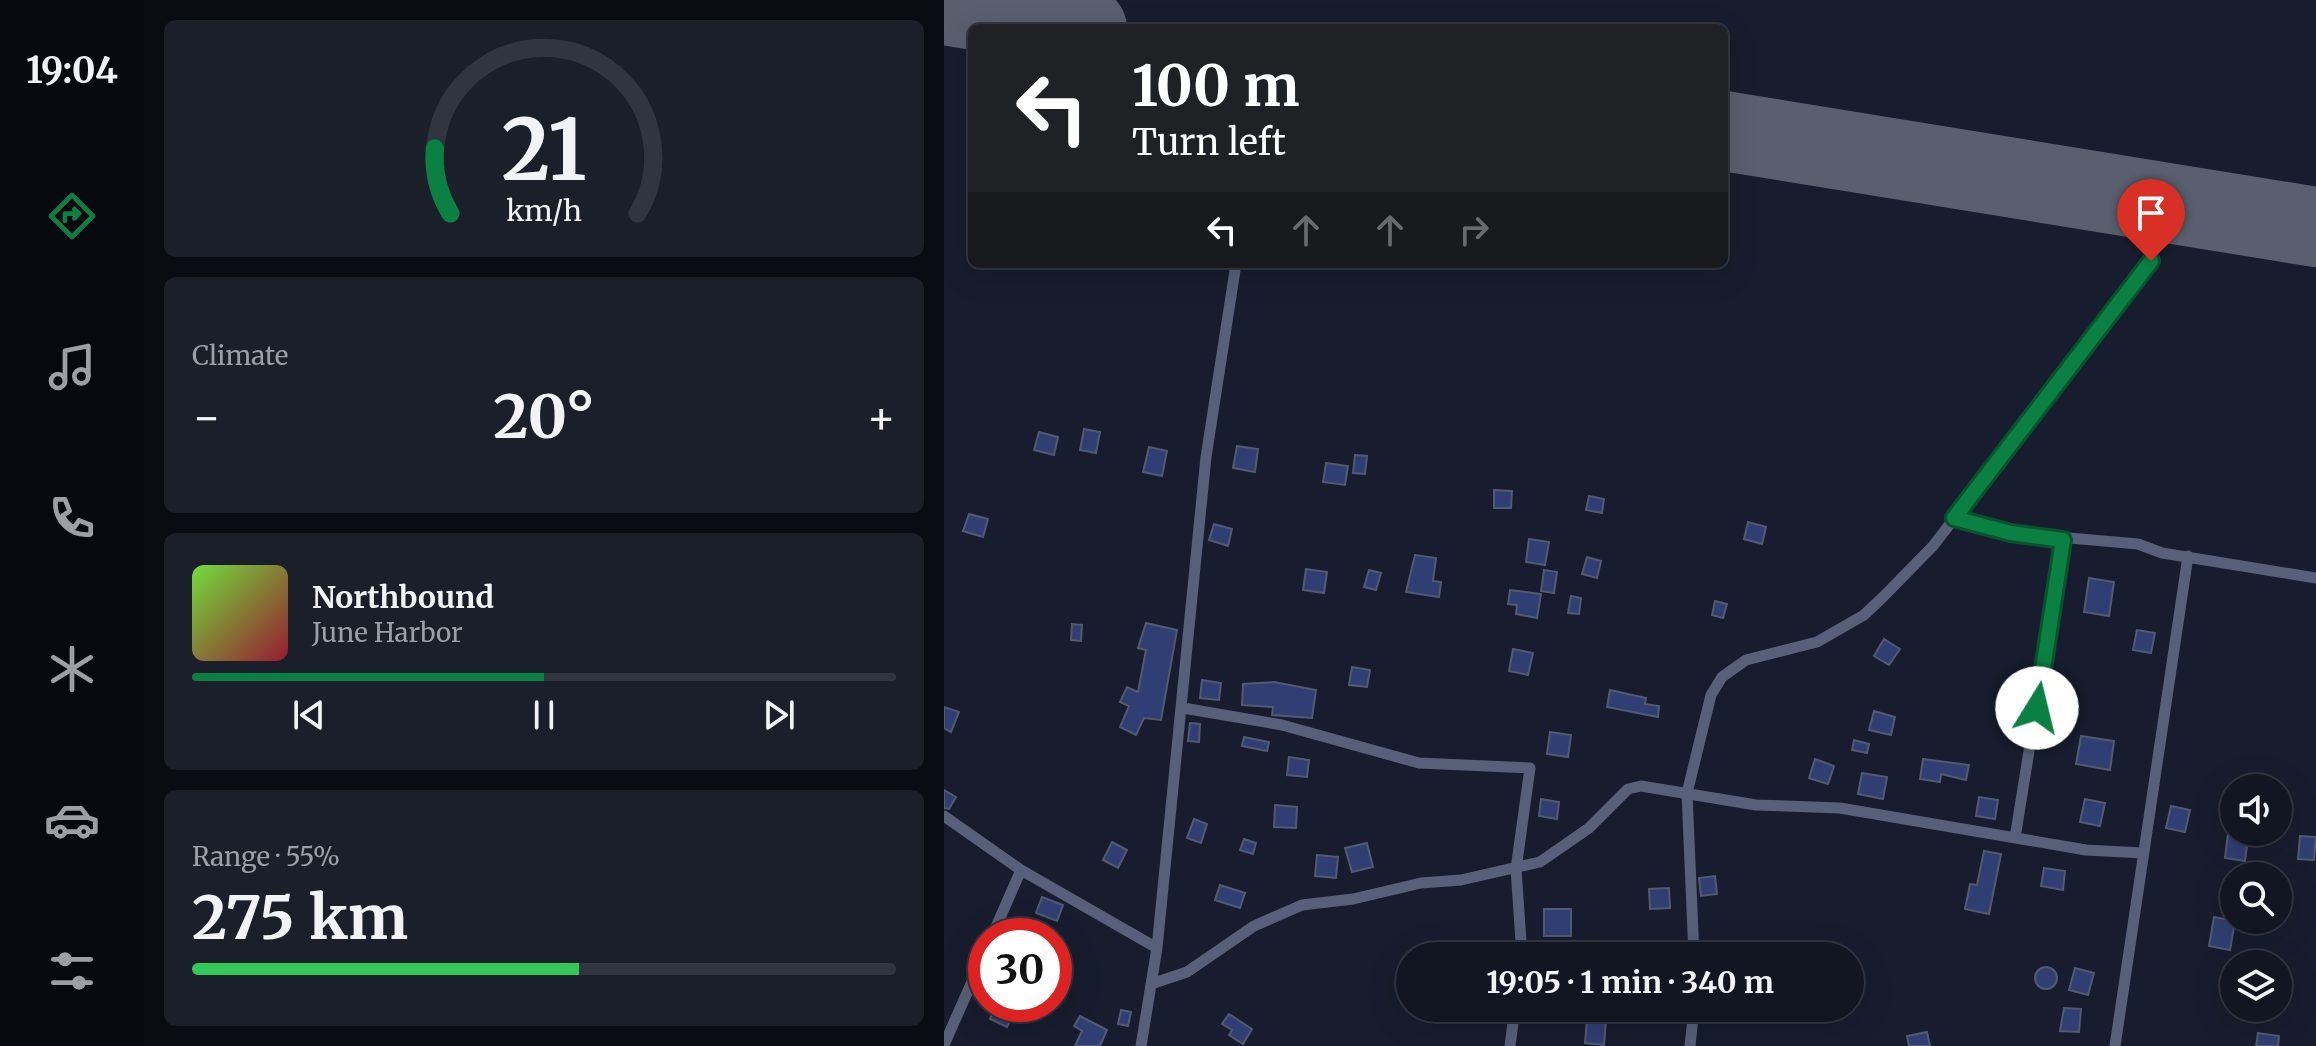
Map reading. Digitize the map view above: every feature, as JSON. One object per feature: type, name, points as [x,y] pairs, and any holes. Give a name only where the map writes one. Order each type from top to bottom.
[{"type":"street","points":[[1693,942],[1687,793],[1711,695],[1722,677],[1746,660],[1817,642],[1864,615],[1933,546],[2151,261]]},
{"type":"street","points":[[1141,1046],[1157,948],[1206,457],[1235,268]]},
{"type":"street","points":[[1954,518],[2011,533],[2063,540],[2138,544],[2188,556],[2316,578]]},
{"type":"street","points":[[2015,838],[2063,540]]},
{"type":"street","points":[[2115,1046],[2188,556]]},
{"type":"street","points":[[1183,708],[1282,725],[1419,763],[1530,768],[1516,869],[1521,942]]},
{"type":"street","points":[[1151,984],[1187,972],[1254,926],[1302,905],[1516,869],[1563,849],[1628,789],[1657,786],[1756,805],[1840,808],[2086,850],[2143,853]]},
{"type":"street","points":[[944,816],[1021,870],[1157,948]]},
{"type":"street","points":[[1000,918],[1021,870]]},
{"type":"street","points":[[944,1045],[968,991]]},
{"type":"street","points":[[1510,1046],[1513,1022]]},
{"type":"street","points":[[1690,1046],[1693,1022]]},
{"type":"building","points":[[1084,429],[1100,432],[1096,453],[1080,450]]},
{"type":"building","points":[[1039,432],[1058,437],[1054,455],[1034,450]]},
{"type":"building","points":[[1237,446],[1258,449],[1255,472],[1233,468]]},
{"type":"building","points":[[1149,447],[1167,451],[1162,476],[1143,472]]},
{"type":"building","points":[[1355,455],[1367,456],[1365,474],[1353,473]]},
{"type":"building","points":[[1326,463],[1348,466],[1345,485],[1323,482]]},
{"type":"building","points":[[1494,490],[1512,491],[1511,508],[1494,508]]},
{"type":"building","points":[[1589,496],[1604,499],[1602,513],[1586,510]]},
{"type":"building","points":[[969,514],[988,519],[983,537],[963,531]]},
{"type":"building","points":[[1748,522],[1766,527],[1762,544],[1744,539]]},
{"type":"building","points":[[1214,524],[1232,529],[1228,546],[1209,540]]},
{"type":"building","points":[[1529,539],[1549,542],[1545,565],[1526,562]]},
{"type":"building","points":[[1415,555],[1436,558],[1433,581],[1441,582],[1439,597],[1406,592]]},
{"type":"building","points":[[1587,557],[1601,561],[1597,578],[1582,574]]},
{"type":"building","points":[[1306,569],[1327,572],[1324,593],[1303,590]]},
{"type":"building","points":[[1369,570],[1381,573],[1376,590],[1364,587]]},
{"type":"building","points":[[1544,570],[1557,572],[1554,593],[1541,591]]},
{"type":"building","points":[[2089,578],[2114,582],[2109,616],[2084,612]]},
{"type":"building","points":[[1510,590],[1541,594],[1537,618],[1516,614],[1517,605],[1508,604]]},
{"type":"building","points":[[1571,596],[1581,598],[1579,614],[1568,613]]},
{"type":"building","points":[[1715,601],[1727,604],[1723,618],[1712,615]]},
{"type":"building","points":[[1146,623],[1177,630],[1161,720],[1144,718],[1136,735],[1120,727],[1129,706],[1120,702],[1127,687],[1138,692],[1146,650],[1138,648]]},
{"type":"building","points":[[1072,624],[1082,625],[1081,641],[1071,640]]},
{"type":"building","points":[[2137,630],[2155,633],[2151,653],[2133,650]]},
{"type":"building","points":[[1884,639],[1900,649],[1889,665],[1874,656]]},
{"type":"building","points":[[1513,649],[1533,653],[1528,675],[1509,671]]},
{"type":"building","points":[[1352,667],[1370,670],[1367,687],[1349,685]]},
{"type":"building","points":[[1202,680],[1221,683],[1219,700],[1200,698]]},
{"type":"building","points":[[1274,682],[1316,690],[1312,718],[1272,715],[1273,707],[1242,705],[1243,684]]},
{"type":"building","points":[[1610,690],[1646,698],[1645,704],[1659,706],[1658,717],[1607,707]]},
{"type":"building","points":[[944,707],[959,712],[951,732],[944,728]]},
{"type":"building","points":[[1874,711],[1895,717],[1891,735],[1869,730]]},
{"type":"building","points":[[1190,723],[1200,724],[1199,742],[1188,741]]},
{"type":"building","points":[[1550,732],[1571,735],[1568,757],[1547,754]]},
{"type":"building","points":[[2081,736],[2114,741],[2110,770],[2076,764]]},
{"type":"building","points":[[1244,737],[1269,742],[1267,751],[1242,746]]},
{"type":"building","points":[[1854,740],[1869,744],[1867,753],[1852,750]]},
{"type":"building","points":[[1289,757],[1309,760],[1307,777],[1287,775]]},
{"type":"building","points":[[1815,759],[1834,766],[1828,784],[1809,778]]},
{"type":"building","points":[[1923,759],[1969,765],[1966,780],[1941,774],[1940,782],[1920,779]]},
{"type":"building","points":[[1862,773],[1887,777],[1883,799],[1858,794]]},
{"type":"building","points":[[944,790],[956,797],[949,809],[944,808]]},
{"type":"building","points":[[1979,797],[1998,800],[1995,819],[1976,816]]},
{"type":"building","points":[[1541,799],[1559,802],[1557,819],[1539,816]]},
{"type":"building","points":[[2085,799],[2105,803],[2100,826],[2080,822]]},
{"type":"building","points":[[1275,805],[1297,807],[1296,828],[1274,827]]},
{"type":"building","points":[[2171,806],[2190,810],[2185,832],[2166,828]]},
{"type":"building","points":[[1194,819],[1207,824],[1201,843],[1187,838]]},
{"type":"building","points":[[2300,836],[2316,837],[2314,860],[2298,859]]},
{"type":"building","points":[[1244,839],[1256,843],[1253,854],[1240,850]]},
{"type":"building","points":[[1112,842],[1127,850],[1118,868],[1103,860]]},
{"type":"building","points":[[1367,843],[1373,867],[1352,872],[1345,848]]},
{"type":"building","points":[[2226,846],[2247,846],[2245,861],[2225,858]]},
{"type":"building","points":[[1984,851],[2001,854],[1989,914],[1965,909],[1970,884],[1977,885]]},
{"type":"building","points":[[1317,855],[1338,857],[1336,878],[1315,876]]},
{"type":"building","points":[[2044,868],[2065,871],[2063,890],[2041,886]]},
{"type":"building","points":[[1715,876],[1717,894],[1701,896],[1699,878]]},
{"type":"building","points":[[1220,885],[1245,893],[1240,908],[1215,900]]},
{"type":"building","points":[[1669,888],[1670,908],[1650,909],[1649,889]]},
{"type":"building","points":[[1042,897],[1063,905],[1058,918],[1036,913]]},
{"type":"building","points":[[1544,909],[1571,909],[1571,936],[1544,936]]},
{"type":"building","points":[[2214,917],[2220,918],[2220,934],[2233,934],[2230,950],[2209,946]]},
{"type":"building","points":[[2046,967],[2054,970],[2057,978],[2054,986],[2046,989],[2038,986],[2035,978],[2038,970]]},
{"type":"building","points":[[2075,968],[2094,973],[2088,995],[2069,990]]},
{"type":"building","points":[[2064,1008],[2081,1009],[2079,1032],[2060,1031]]},
{"type":"building","points":[[1121,1010],[1131,1012],[1128,1026],[1118,1024]]},
{"type":"building","points":[[1229,1014],[1252,1029],[1243,1044],[1229,1035],[1232,1030],[1222,1024]]},
{"type":"building","points":[[1080,1016],[1107,1030],[1100,1046],[1075,1046],[1082,1031],[1074,1026]]},
{"type":"building","points":[[1587,1022],[1606,1022],[1604,1045],[1585,1043]]},
{"type":"building","points":[[1927,1032],[1930,1046],[1909,1046],[1907,1036]]},
{"type":"building","points":[[2258,1033],[2279,1036],[2278,1046],[2256,1046]]},
{"type":"runway","points":[[944,5],[1062,24]]},
{"type":"runway","points":[[1728,132],[2316,227]]},
{"type":"route","points":[[2037,708],[2063,540],[2011,533],[1954,518],[2151,261]]}]
